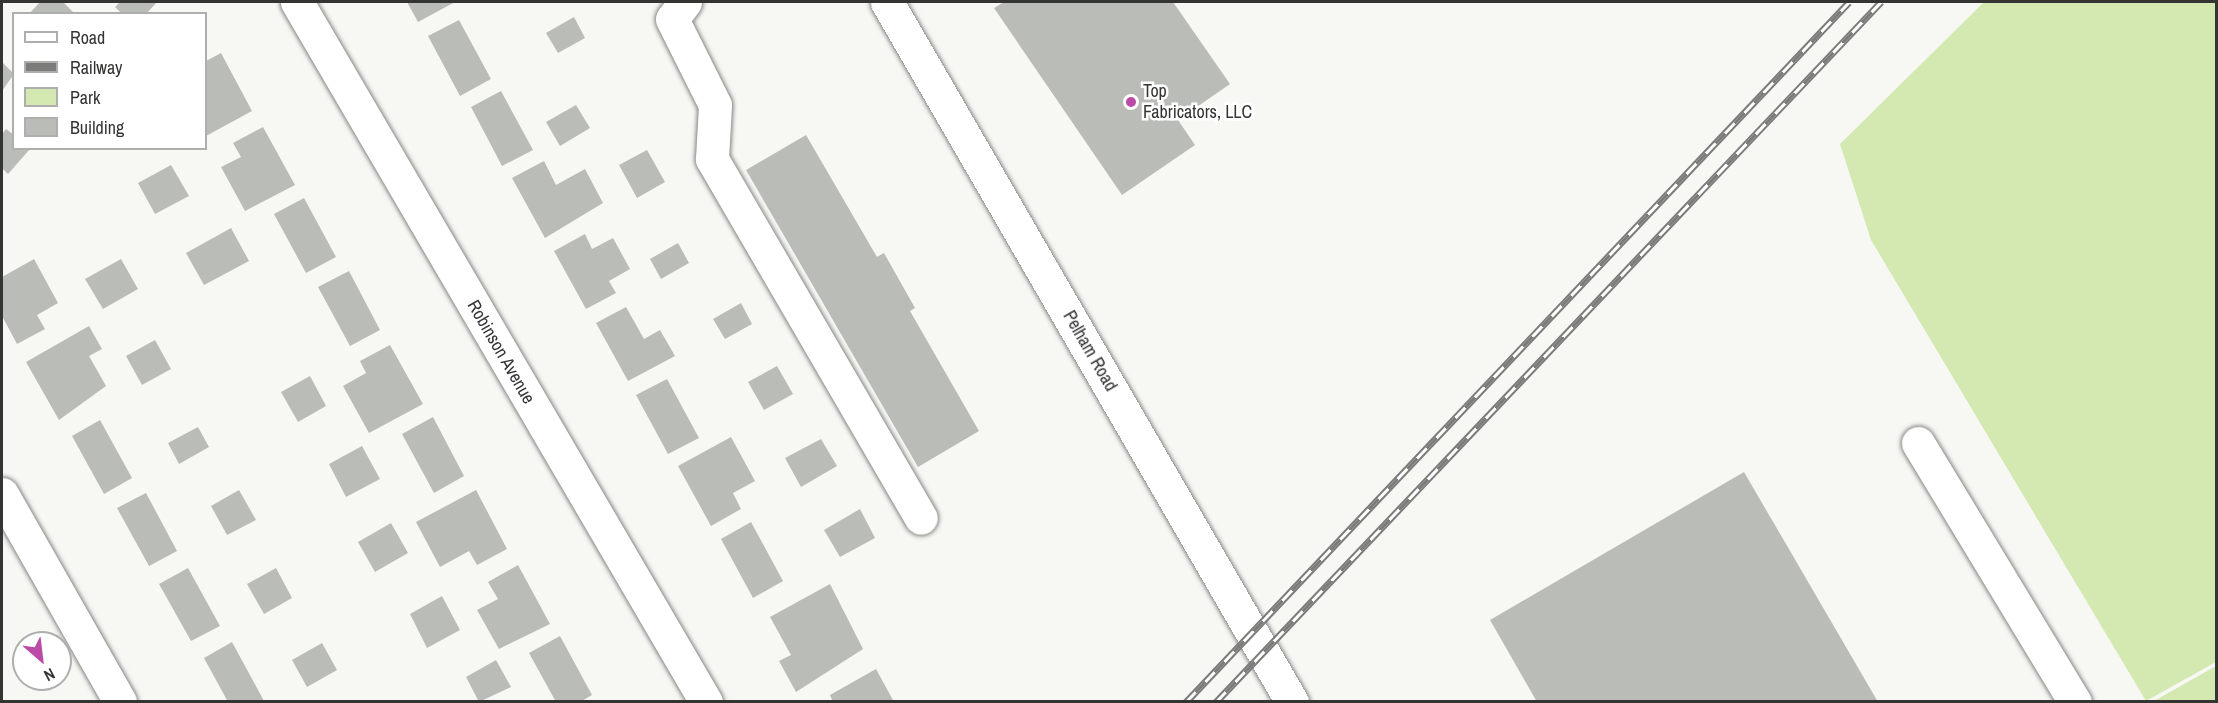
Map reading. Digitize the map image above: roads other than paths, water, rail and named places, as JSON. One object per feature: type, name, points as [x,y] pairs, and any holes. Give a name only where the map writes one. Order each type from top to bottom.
[{"type":"street","name":"Robinson Avenue","points":[[297,2],[706,702]]},
{"type":"street","points":[[685,2],[672,19],[715,105],[712,159],[921,518]]},
{"type":"street","name":"Pelham Road","points":[[887,2],[1292,702]]},
{"type":"street","points":[[1918,443],[2075,702]]},
{"type":"street","points":[[2,494],[120,702]]},
{"type":"railway","points":[[1186,702],[1849,2]]},
{"type":"railway","points":[[1216,702],[1881,2]]},
{"type":"place","name":"Top Fabricators, LLC","points":[[1131,102]]}]
